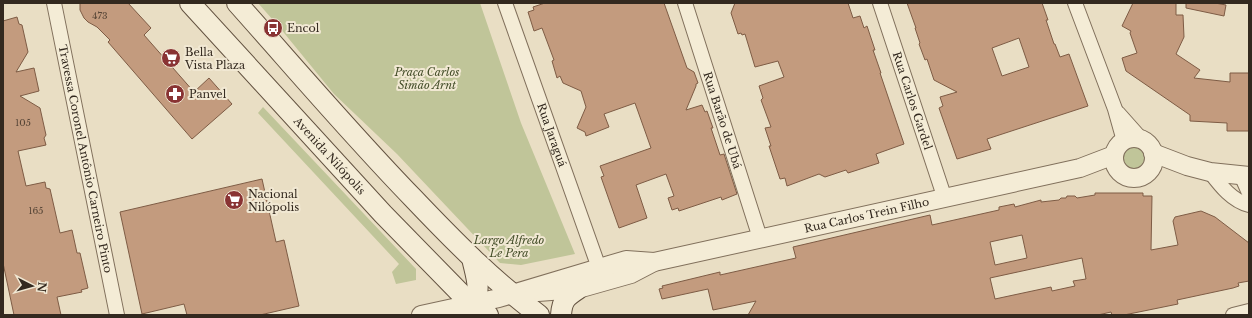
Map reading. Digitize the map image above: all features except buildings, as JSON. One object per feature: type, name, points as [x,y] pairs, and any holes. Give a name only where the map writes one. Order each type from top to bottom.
[{"type":"main road","name":"Avenida Nilópolis","points":[[190,3],[383,214],[480,310]]},
{"type":"main road","points":[[237,3],[365,149],[472,258],[511,294],[538,315]]},
{"type":"main road","points":[[472,258],[478,292],[475,301],[480,310]]},
{"type":"main road","points":[[561,315],[562,306],[566,297],[578,289]]},
{"type":"street","name":"Travessa Coronel Antônio Carneiro Pinto","points":[[54,3],[117,315]]},
{"type":"street","name":"Rua Jaraguá","points":[[505,3],[599,268]]},
{"type":"street","name":"Rua Barão de Ubá","points":[[685,3],[760,238]]},
{"type":"street","name":"Rua Carlos Gardel","points":[[880,3],[945,199]]},
{"type":"street","points":[[1075,3],[1115,110],[1134,155],[1210,172],[1245,175],[1249,193]]},
{"type":"street","name":"Rua Carlos Trein Filho","points":[[511,294],[578,289],[630,274],[654,262],[945,199],[1134,155]]},
{"type":"street","points":[[1210,172],[1221,187],[1240,202],[1249,205]]},
{"type":"street","name":"Rua Carlos Trein Filho","points":[[421,315],[480,310],[511,294],[626,260],[654,262]]},
{"type":"street","points":[[1233,315],[1249,311]]},
{"type":"green space","name":"Praça Carlos Simão Arnt","points":[[258,3],[480,3],[521,123],[575,254],[521,265],[500,263],[397,154],[334,94]]},
{"type":"green space","points":[[263,107],[416,269],[416,280],[396,284],[392,272],[399,264],[258,113]]},
{"type":"green space","points":[[1134,144],[1145,148],[1149,159],[1145,170],[1134,174],[1123,170],[1119,159],[1123,148]]},
{"type":"place","name":"Encol","points":[[273,28]]},
{"type":"place","name":"Bella Vista Plaza","points":[[171,58]]},
{"type":"place","name":"Panvel","points":[[175,94]]},
{"type":"place","name":"Nacional Nilópolis","points":[[234,200]]},
{"type":"park label","name":"Largo Alfredo Le Pera","points":[[509,246]]}]
